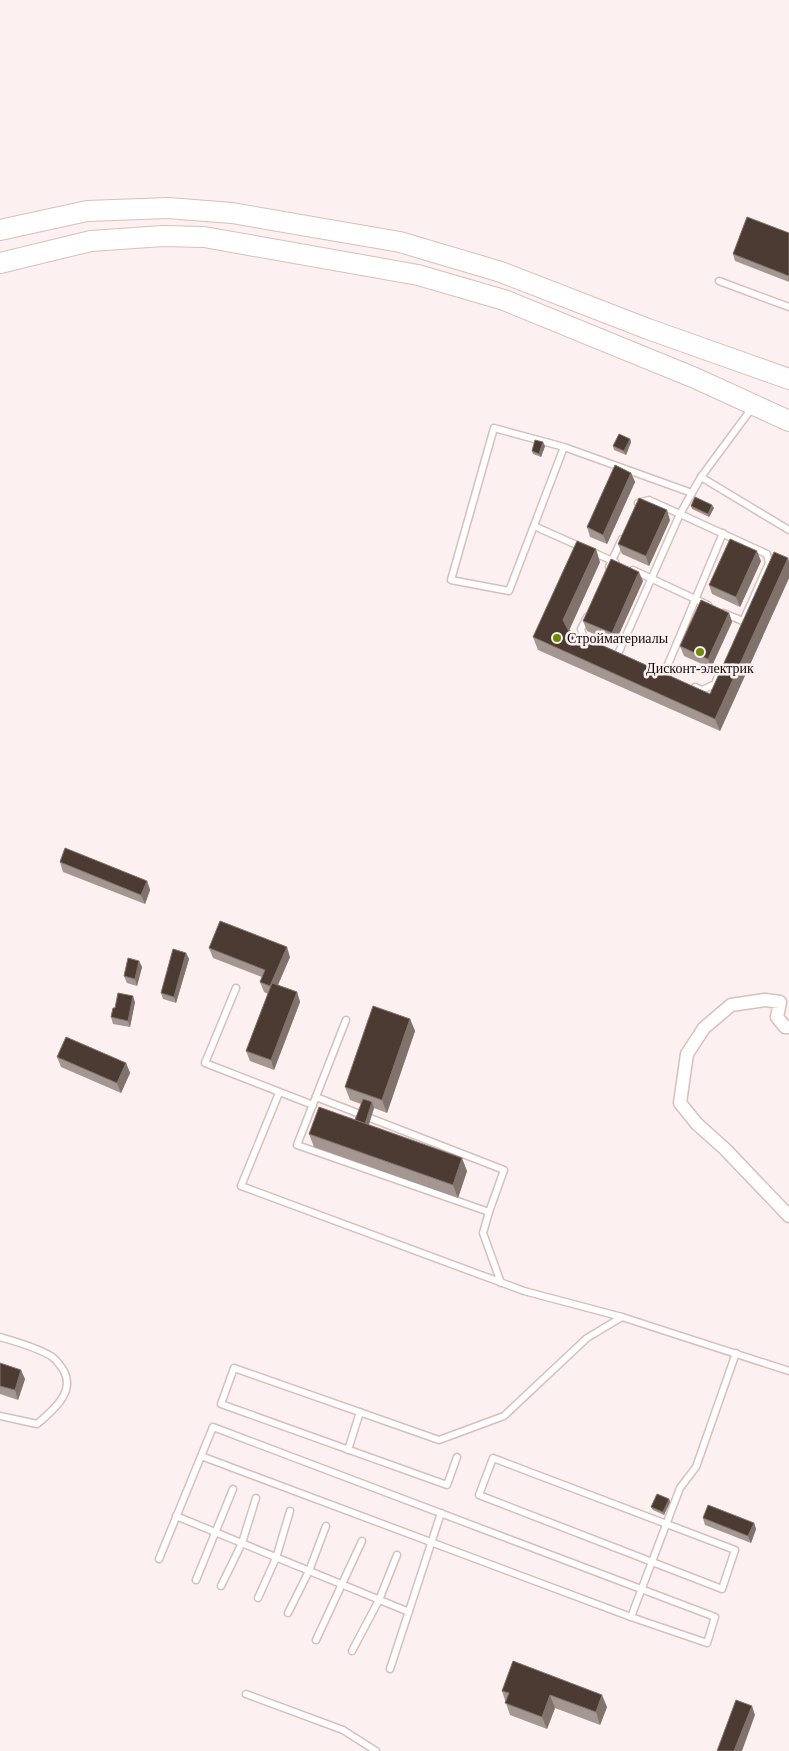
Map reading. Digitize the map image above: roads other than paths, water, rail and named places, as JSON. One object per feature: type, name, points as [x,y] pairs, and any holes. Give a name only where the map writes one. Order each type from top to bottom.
[{"type":"main road","points":[[0,230],[87,211],[168,208],[232,213],[400,242],[501,272],[648,329],[789,379]]},
{"type":"main road","points":[[0,263],[91,242],[162,236],[204,238],[418,275],[504,300],[668,367],[789,421]]},
{"type":"street","points":[[789,1027],[785,1028],[777,1017],[780,1002],[765,1000],[731,1005],[704,1028],[687,1054],[680,1103],[697,1124],[725,1149],[789,1216]]},
{"type":"lane","points":[[718,281],[789,307]]},
{"type":"lane","points":[[618,654],[680,514],[701,477],[754,405]]},
{"type":"lane","points":[[564,447],[509,591],[451,580],[494,428],[564,447],[692,493]]},
{"type":"lane","points":[[701,477],[789,530]]},
{"type":"lane","points":[[635,511],[638,503],[649,500],[767,554],[769,563],[739,630]]},
{"type":"lane","points":[[534,526],[620,564]]},
{"type":"lane","points":[[664,674],[723,533]]},
{"type":"lane","points":[[604,578],[623,536]]},
{"type":"lane","points":[[628,568],[711,607]]},
{"type":"lane","points":[[719,610],[743,622]]},
{"type":"lane","points":[[589,612],[581,629],[584,640],[593,644]]},
{"type":"lane","points":[[610,651],[628,658]]},
{"type":"lane","points":[[687,684],[702,690],[715,684],[723,666]]},
{"type":"lane","points":[[655,670],[672,677]]},
{"type":"lane","points":[[236,988],[205,1063],[312,1105]]},
{"type":"lane","points":[[346,1020],[297,1145],[489,1212]]},
{"type":"lane","points":[[279,1093],[241,1186],[524,1291],[622,1317],[789,1371]]},
{"type":"lane","points":[[316,1097],[504,1170],[483,1233],[501,1283]]},
{"type":"lane","points":[[456,1457],[447,1486],[221,1404],[234,1368],[438,1440],[504,1416],[587,1338],[622,1317]]},
{"type":"lane","points":[[0,1337],[52,1356],[64,1370],[67,1384],[63,1398],[52,1412],[37,1424],[0,1416]]},
{"type":"lane","points":[[631,1617],[680,1488],[696,1467],[736,1353]]},
{"type":"lane","points":[[348,1450],[360,1412]]},
{"type":"lane","points":[[159,1559],[212,1427],[715,1617],[707,1643],[631,1617],[201,1456]]},
{"type":"lane","points":[[493,1458],[666,1524],[735,1550],[722,1589],[479,1495],[493,1458]]},
{"type":"lane","points":[[196,1580],[233,1489]]},
{"type":"lane","points":[[221,1586],[242,1544],[256,1498]]},
{"type":"lane","points":[[258,1598],[276,1558],[290,1511]]},
{"type":"lane","points":[[390,1669],[441,1513]]},
{"type":"lane","points":[[176,1516],[409,1612]]},
{"type":"lane","points":[[288,1613],[309,1571],[326,1526]]},
{"type":"lane","points":[[316,1640],[362,1541]]},
{"type":"lane","points":[[352,1651],[379,1600],[397,1555]]},
{"type":"lane","points":[[246,1694],[342,1730],[376,1751]]},
{"type":"place","name":"Стройматериалы","points":[[557,638]]},
{"type":"place","name":"Дисконт-электрик","points":[[700,652]]}]
